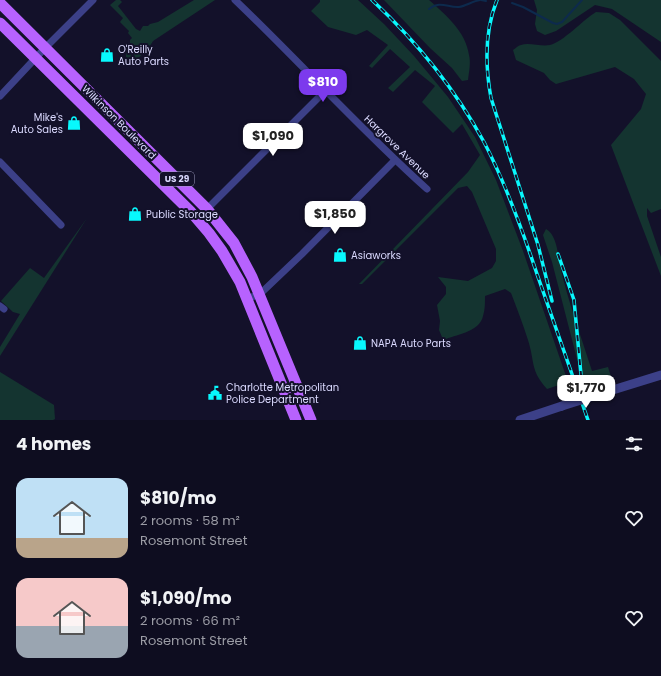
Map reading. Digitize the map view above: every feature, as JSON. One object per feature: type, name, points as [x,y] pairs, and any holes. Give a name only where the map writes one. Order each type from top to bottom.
[{"type":"main road","name":"Wilkinson Boulevard","points":[[0,3],[207,210],[234,243],[260,294],[311,420]]},
{"type":"main road","name":"Wilkinson Boulevard","points":[[0,23],[205,228],[231,266],[296,420]]},
{"type":"street","points":[[0,96],[35,58],[93,0]]},
{"type":"street","name":"Hargrove Avenue","points":[[235,0],[395,160],[427,189]]},
{"type":"street","points":[[207,210],[325,91]]},
{"type":"street","points":[[246,299],[260,294],[395,160]]},
{"type":"street","points":[[0,162],[61,225]]},
{"type":"street","points":[[520,420],[661,375]]},
{"type":"green space","points":[[116,0],[120,0],[122,2],[118,6],[136,29],[140,31],[143,26],[148,26],[158,22],[194,0],[215,0],[153,41],[142,55],[130,61],[126,60],[126,53],[132,38],[128,33],[129,31],[120,22],[123,18],[110,5]]},
{"type":"green space","points":[[320,0],[358,0],[384,24],[414,56],[448,97],[475,137],[496,180],[523,251],[568,382],[547,389],[542,382],[535,371],[528,340],[511,293],[505,289],[485,296],[484,314],[481,321],[473,329],[446,339],[442,337],[439,330],[440,321],[437,305],[446,294],[446,287],[438,277],[468,281],[492,268],[496,261],[496,249],[472,192],[467,186],[458,188],[362,284],[359,284],[468,172],[480,155],[462,124],[453,133],[422,102],[435,86],[415,70],[393,92],[388,88],[410,67],[390,49],[372,68],[369,66],[388,45],[367,30],[356,35],[328,27],[311,11],[320,2]]},
{"type":"green space","points":[[384,0],[429,0],[442,12],[460,31],[464,39],[470,58],[468,80],[462,81],[452,68],[430,48]]},
{"type":"green space","points":[[534,0],[661,0],[661,42],[612,9],[595,5],[556,31],[545,35],[537,31],[535,24],[537,10]]},
{"type":"green space","points":[[596,12],[609,13],[620,20],[661,61],[661,209],[651,213],[647,208],[647,216],[661,257],[661,276],[611,145],[641,109],[646,94],[634,79],[615,67],[556,84],[544,73],[516,60],[513,50],[524,44],[550,45],[555,43],[561,40]]},
{"type":"green space","points":[[87,218],[0,356],[0,347],[20,314],[13,312],[1,301],[30,268],[44,278]]},
{"type":"green space","points":[[546,229],[555,240],[567,292],[592,371],[608,367],[612,380],[612,385],[586,394],[552,262],[543,235]]},
{"type":"green space","points":[[0,372],[54,405],[55,419],[0,420]]},
{"type":"waterway","points":[[429,9],[437,5],[459,7],[480,0]]},
{"type":"waterway","points":[[481,0],[486,1]]},
{"type":"waterway","points":[[512,3],[557,24],[562,22],[582,0]]},
{"type":"railway","points":[[372,0],[404,32],[434,66],[473,122],[484,142],[506,190],[519,224],[588,420]]},
{"type":"railway","points":[[497,0],[490,24],[487,49],[491,98],[538,245],[552,301]]},
{"type":"railway","points":[[558,254],[574,300],[581,375],[587,403]]},
{"type":"place","name":"O'Reilly Auto Parts","points":[[107,55]]},
{"type":"place","name":"Mike's Auto Sales","points":[[74,123]]},
{"type":"place","name":"Public Storage","points":[[135,214]]},
{"type":"place","name":"Asiaworks","points":[[340,255]]},
{"type":"place","name":"NAPA Auto Parts","points":[[360,343]]},
{"type":"place","name":"Charlotte Metropolitan Police Department","points":[[215,393]]}]
